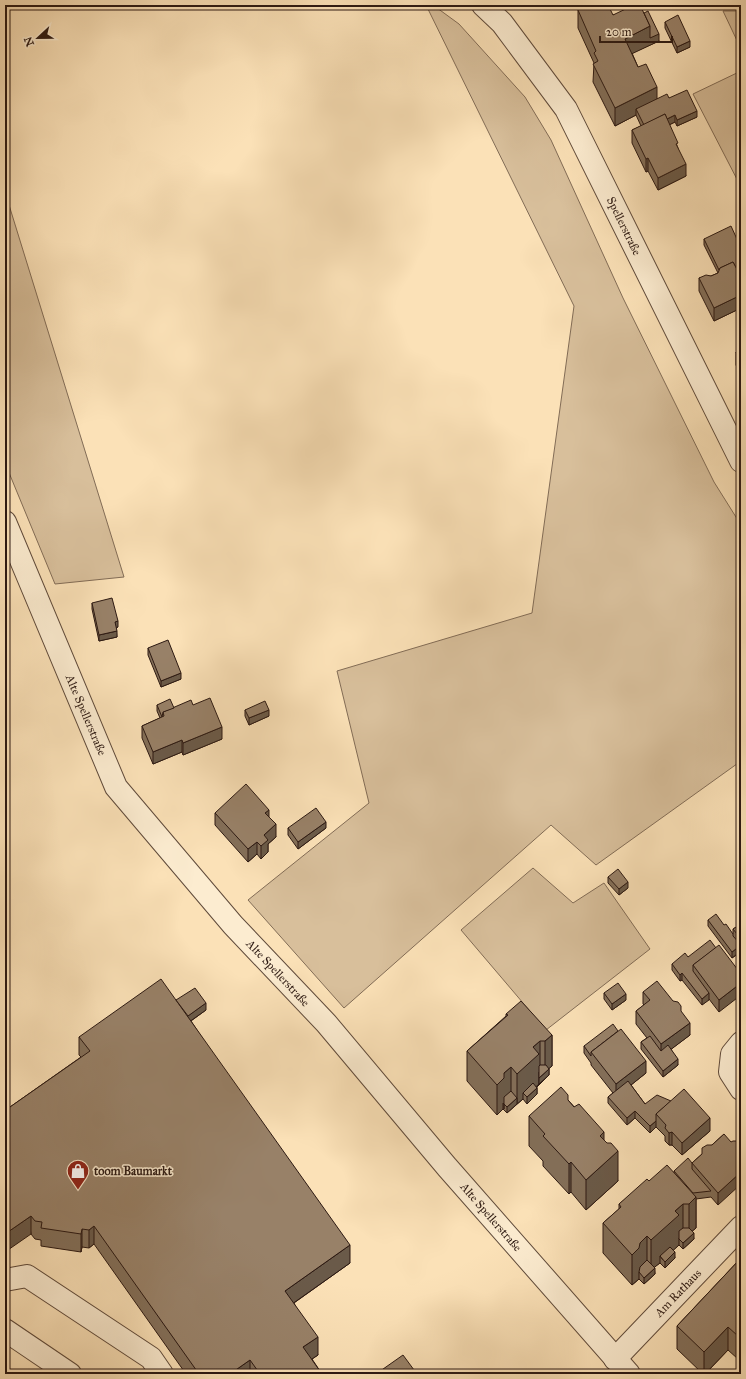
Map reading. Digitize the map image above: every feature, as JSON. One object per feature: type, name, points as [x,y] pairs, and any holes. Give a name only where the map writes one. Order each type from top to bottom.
[{"type":"street","name":"Spellerstraße","points":[[483,5],[502,23],[566,109],[741,461]]},
{"type":"street","name":"Alte Spellerstraße","points":[[5,522],[116,787],[233,925],[326,1024],[447,1167],[622,1366]]},
{"type":"street","points":[[741,1043],[732,1054],[730,1072],[741,1089]]},
{"type":"street","name":"Am Rathaus","points":[[622,1366],[741,1227]]},
{"type":"street","points":[[5,1280],[27,1276],[151,1358],[162,1374]]},
{"type":"street","points":[[5,1330],[70,1374]]},
{"type":"shaded area","points":[[426,5],[433,5],[459,24],[525,97],[551,140],[623,298],[714,482],[741,525],[741,761],[596,865],[551,825],[344,1008],[248,900],[369,803],[337,671],[532,613],[574,306]]},
{"type":"shaded area","points":[[723,11],[741,11],[741,49]]},
{"type":"shaded area","points":[[741,71],[741,187],[693,94]]},
{"type":"shaded area","points":[[5,192],[124,577],[55,584],[5,463]]},
{"type":"shaded area","points":[[533,868],[573,903],[604,883],[650,949],[546,1030],[461,930]]},
{"type":"building","points":[[588,5],[608,5],[613,15],[634,5],[640,5],[650,26],[625,39],[638,67],[646,64],[657,87],[615,108],[593,64],[598,61],[594,53],[596,51],[578,10]]},
{"type":"building","points":[[648,11],[659,34],[650,38],[650,26],[644,13]]},
{"type":"building","points":[[678,15],[690,41],[677,47],[665,22]]},
{"type":"building","points":[[687,90],[697,111],[677,120],[675,115],[667,119],[665,114],[644,125],[636,109],[667,94],[669,98]]},
{"type":"building","points":[[665,114],[678,143],[676,144],[686,164],[658,178],[648,158],[646,159],[632,130]]},
{"type":"building","points":[[731,226],[741,248],[741,277],[733,262],[720,268],[719,270],[704,239]]},
{"type":"building","points":[[733,262],[741,277],[741,295],[714,308],[699,278],[718,273],[720,268]]},
{"type":"building","points":[[741,350],[741,363],[736,352]]},
{"type":"building","points":[[112,598],[118,621],[115,622],[117,631],[99,635],[92,603]]},
{"type":"building","points":[[168,640],[181,673],[161,681],[148,648]]},
{"type":"building","points":[[5,666],[9,671],[5,675]]},
{"type":"building","points":[[210,698],[222,727],[183,743],[182,740],[153,752],[142,726],[164,716],[163,712],[191,700],[193,705]]},
{"type":"building","points":[[170,699],[174,708],[163,712],[162,717],[157,705]]},
{"type":"building","points":[[265,701],[269,710],[249,718],[245,710]]},
{"type":"building","points":[[246,784],[269,810],[265,813],[276,824],[264,835],[268,840],[261,846],[257,842],[248,849],[215,813]]},
{"type":"building","points":[[316,808],[326,822],[298,842],[288,828]]},
{"type":"building","points":[[618,869],[628,882],[619,889],[608,877]]},
{"type":"building","points":[[716,914],[724,925],[726,924],[733,936],[741,945],[732,952],[708,920]]},
{"type":"building","points":[[741,924],[741,939],[733,929]]},
{"type":"building","points":[[710,940],[716,948],[693,965],[693,971],[709,993],[702,999],[682,973],[680,975],[672,964],[685,953],[688,957]]},
{"type":"building","points":[[719,945],[741,974],[741,983],[719,1000],[693,965]]},
{"type":"building","points":[[161,979],[350,1245],[285,1291],[318,1337],[303,1347],[322,1374],[260,1374],[250,1360],[230,1374],[199,1374],[94,1226],[89,1230],[82,1229],[81,1234],[41,1228],[42,1222],[35,1221],[31,1216],[5,1234],[5,1100],[10,1107],[90,1051],[79,1037]]},
{"type":"building","points":[[657,981],[673,1001],[678,1002],[681,1006],[681,1011],[690,1023],[661,1044],[636,1011],[650,1000],[643,992]]},
{"type":"building","points":[[618,983],[626,994],[612,1004],[604,993]]},
{"type":"building","points":[[195,988],[206,1003],[188,1016],[176,1000]]},
{"type":"building","points":[[521,1001],[552,1035],[545,1041],[540,1041],[533,1047],[539,1054],[517,1074],[511,1067],[504,1073],[504,1078],[497,1085],[467,1051],[508,1015],[506,1014]]},
{"type":"building","points":[[613,1024],[618,1031],[591,1052],[591,1056],[584,1046]]},
{"type":"building","points":[[621,1029],[646,1061],[616,1084],[591,1052]]},
{"type":"building","points":[[650,1036],[661,1051],[668,1045],[678,1059],[663,1071],[641,1042]]},
{"type":"building","points":[[546,1065],[549,1069],[539,1078],[539,1066]]},
{"type":"building","points":[[628,1081],[645,1104],[657,1095],[671,1101],[656,1114],[656,1121],[650,1126],[635,1111],[627,1118],[608,1097]]},
{"type":"building","points":[[533,1083],[537,1088],[527,1097],[523,1093]]},
{"type":"building","points":[[561,1087],[568,1095],[568,1100],[574,1107],[579,1104],[604,1132],[600,1136],[607,1143],[611,1143],[618,1151],[586,1180],[571,1162],[569,1164],[543,1136],[545,1134],[529,1116]]},
{"type":"building","points":[[684,1089],[710,1118],[682,1143],[672,1132],[669,1133],[665,1128],[666,1125],[656,1114]]},
{"type":"building","points":[[511,1091],[517,1098],[507,1107],[504,1104],[504,1097]]},
{"type":"building","points":[[724,1134],[731,1142],[738,1141],[741,1144],[741,1172],[718,1193],[692,1163],[702,1154],[702,1148],[707,1145],[712,1145]]},
{"type":"building","points":[[688,1158],[692,1163],[692,1169],[711,1191],[693,1193],[674,1171]]},
{"type":"building","points":[[667,1165],[696,1197],[689,1204],[683,1204],[675,1211],[679,1215],[651,1240],[647,1236],[632,1255],[603,1223],[621,1207],[619,1204],[647,1179],[649,1181]]},
{"type":"building","points":[[683,1228],[689,1228],[694,1233],[683,1243],[679,1239],[679,1231]]},
{"type":"building","points":[[670,1247],[675,1252],[665,1262],[660,1256]]},
{"type":"building","points":[[741,1258],[741,1332],[738,1336],[728,1327],[704,1352],[677,1326]]},
{"type":"building","points":[[647,1260],[655,1268],[644,1278],[639,1272],[640,1267]]},
{"type":"building","points":[[403,1355],[417,1374],[376,1374]]},
{"type":"building","points":[[449,1370],[452,1374],[444,1374]]},
{"type":"place","name":"toom Baumarkt","points":[[78,1190]]}]
